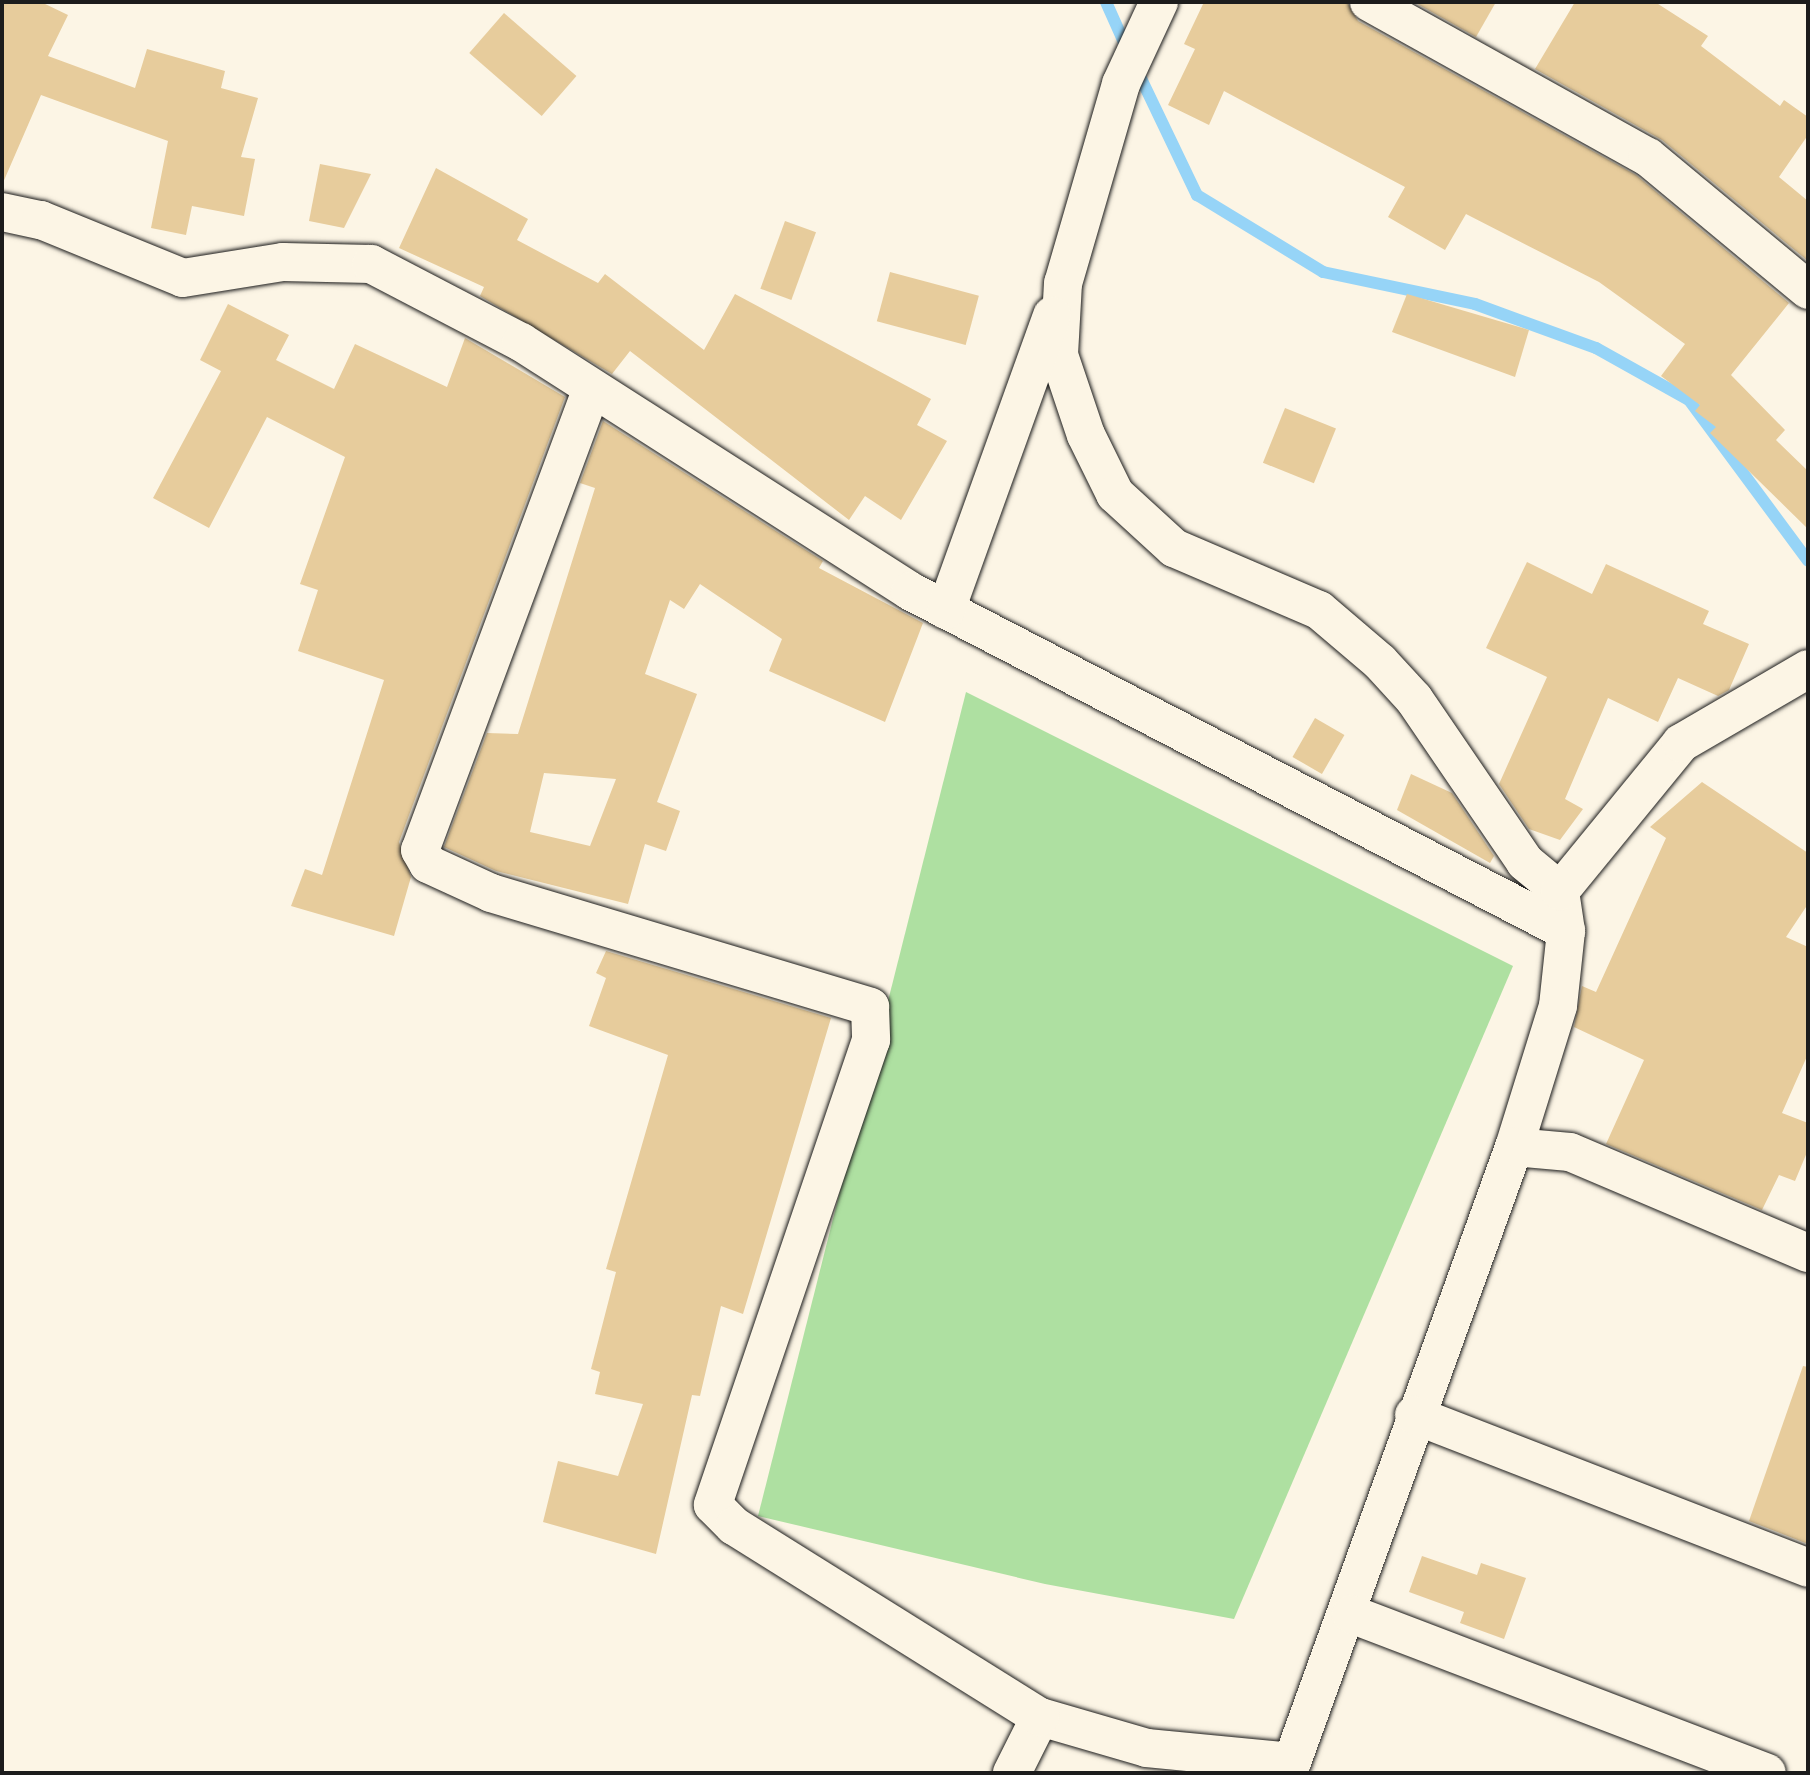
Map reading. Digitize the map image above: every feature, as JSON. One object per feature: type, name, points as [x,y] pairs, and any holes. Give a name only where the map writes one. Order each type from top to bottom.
[{"type":"street","points":[[1369,2],[1648,157],[1808,290]]},
{"type":"street","points":[[946,610],[1063,283],[1121,84],[1156,11]]},
{"type":"street","points":[[2,212],[41,220],[183,278],[283,262],[371,264],[521,342],[946,610],[1566,931]]},
{"type":"street","points":[[592,388],[420,850],[428,864],[491,893],[870,1007],[871,1040],[713,1505],[734,1526],[1040,1717],[1147,1748],[1294,1767],[1351,1614],[1414,1415],[1514,1147],[1558,1006],[1566,931],[1560,891],[1525,862],[1380,662],[1319,610],[1174,548],[1115,494],[1059,355],[1063,283]]},
{"type":"street","points":[[1560,891],[1681,743],[1808,669]]},
{"type":"street","points":[[1514,1147],[1570,1152],[1808,1253]]},
{"type":"street","points":[[1414,1415],[1808,1568]]},
{"type":"street","points":[[1351,1614],[1767,1773]]},
{"type":"street","points":[[1012,1773],[1040,1717]]},
{"type":"green space","points":[[966,692],[1513,966],[1234,1619],[1045,1584],[758,1516]]},
{"type":"building","points":[[2,2],[41,2],[68,15],[48,56],[135,88],[147,49],[225,71],[221,88],[258,98],[241,157],[255,159],[244,216],[192,206],[186,235],[151,228],[168,141],[41,95],[2,185]]},
{"type":"building","points":[[1204,2],[1347,2],[1358,21],[1636,175],[1789,303],[1731,375],[1785,430],[1776,440],[1808,471],[1808,529],[1710,433],[1716,427],[1695,411],[1700,405],[1661,376],[1685,344],[1599,282],[1466,214],[1445,250],[1388,217],[1405,187],[1224,91],[1209,125],[1168,105],[1195,49],[1184,44]]},
{"type":"building","points":[[1414,2],[1496,2],[1476,37]]},
{"type":"building","points":[[1575,2],[1655,2],[1708,36],[1701,46],[1780,106],[1784,100],[1808,117],[1808,135],[1779,177],[1808,201],[1808,261],[1662,140],[1535,69]]},
{"type":"building","points":[[504,13],[576,76],[542,116],[469,53]]},
{"type":"building","points":[[320,164],[371,174],[344,228],[309,221]]},
{"type":"building","points":[[436,168],[528,219],[517,240],[598,283],[605,274],[704,350],[735,294],[931,399],[917,425],[947,441],[901,520],[865,496],[849,520],[630,351],[612,374],[480,296],[484,287],[399,248]]},
{"type":"building","points":[[785,221],[816,232],[791,300],[760,289]]},
{"type":"building","points":[[890,272],[979,296],[966,345],[877,321]]},
{"type":"building","points":[[1407,294],[1529,330],[1515,377],[1392,332]]},
{"type":"building","points":[[228,304],[289,335],[276,360],[334,389],[355,344],[447,387],[465,338],[565,397],[399,842],[411,877],[394,936],[291,906],[305,869],[322,875],[384,680],[298,651],[318,590],[300,584],[345,457],[267,417],[209,528],[153,498],[221,371],[200,360]]},
{"type":"building","points":[[1285,408],[1336,429],[1314,483],[1263,463]]},
{"type":"building","points":[[603,421],[823,561],[819,568],[923,623],[885,722],[769,671],[782,639],[700,584],[684,609],[670,600],[645,674],[697,694],[657,802],[680,811],[666,851],[645,844],[628,904],[496,871],[444,847],[487,733],[518,734],[595,488],[580,483]],"holes":[[[544,773],[616,779],[590,846],[530,832]]]},
{"type":"building","points":[[1527,562],[1592,594],[1606,564],[1709,611],[1703,624],[1749,644],[1729,690],[1718,696],[1678,678],[1658,722],[1608,698],[1565,799],[1583,809],[1560,840],[1529,829],[1499,784],[1547,677],[1486,648]]},
{"type":"building","points":[[1315,718],[1344,735],[1322,774],[1292,757]]},
{"type":"building","points":[[1411,774],[1452,793],[1494,856],[1490,863],[1397,810]]},
{"type":"building","points":[[1702,782],[1808,853],[1808,904],[1786,937],[1808,947],[1808,1054],[1782,1113],[1808,1123],[1808,1150],[1795,1181],[1779,1175],[1762,1210],[1606,1144],[1644,1060],[1574,1027],[1582,986],[1596,992],[1666,838],[1650,827]]},
{"type":"building","points":[[606,951],[831,1018],[743,1314],[721,1306],[700,1396],[692,1395],[656,1554],[543,1522],[558,1461],[618,1476],[643,1404],[595,1394],[600,1372],[591,1369],[616,1272],[606,1269],[668,1055],[589,1026],[606,978],[596,973]]},
{"type":"building","points":[[1803,1366],[1808,1367],[1808,1544],[1749,1521]]},
{"type":"building","points":[[1422,1556],[1477,1575],[1481,1563],[1526,1578],[1504,1639],[1460,1623],[1464,1612],[1409,1592]]},
{"type":"waterway","points":[[1106,2],[1127,49]]},
{"type":"waterway","points":[[1137,70],[1197,195],[1323,272],[1475,304],[1596,348],[1689,400],[1808,561]]}]
